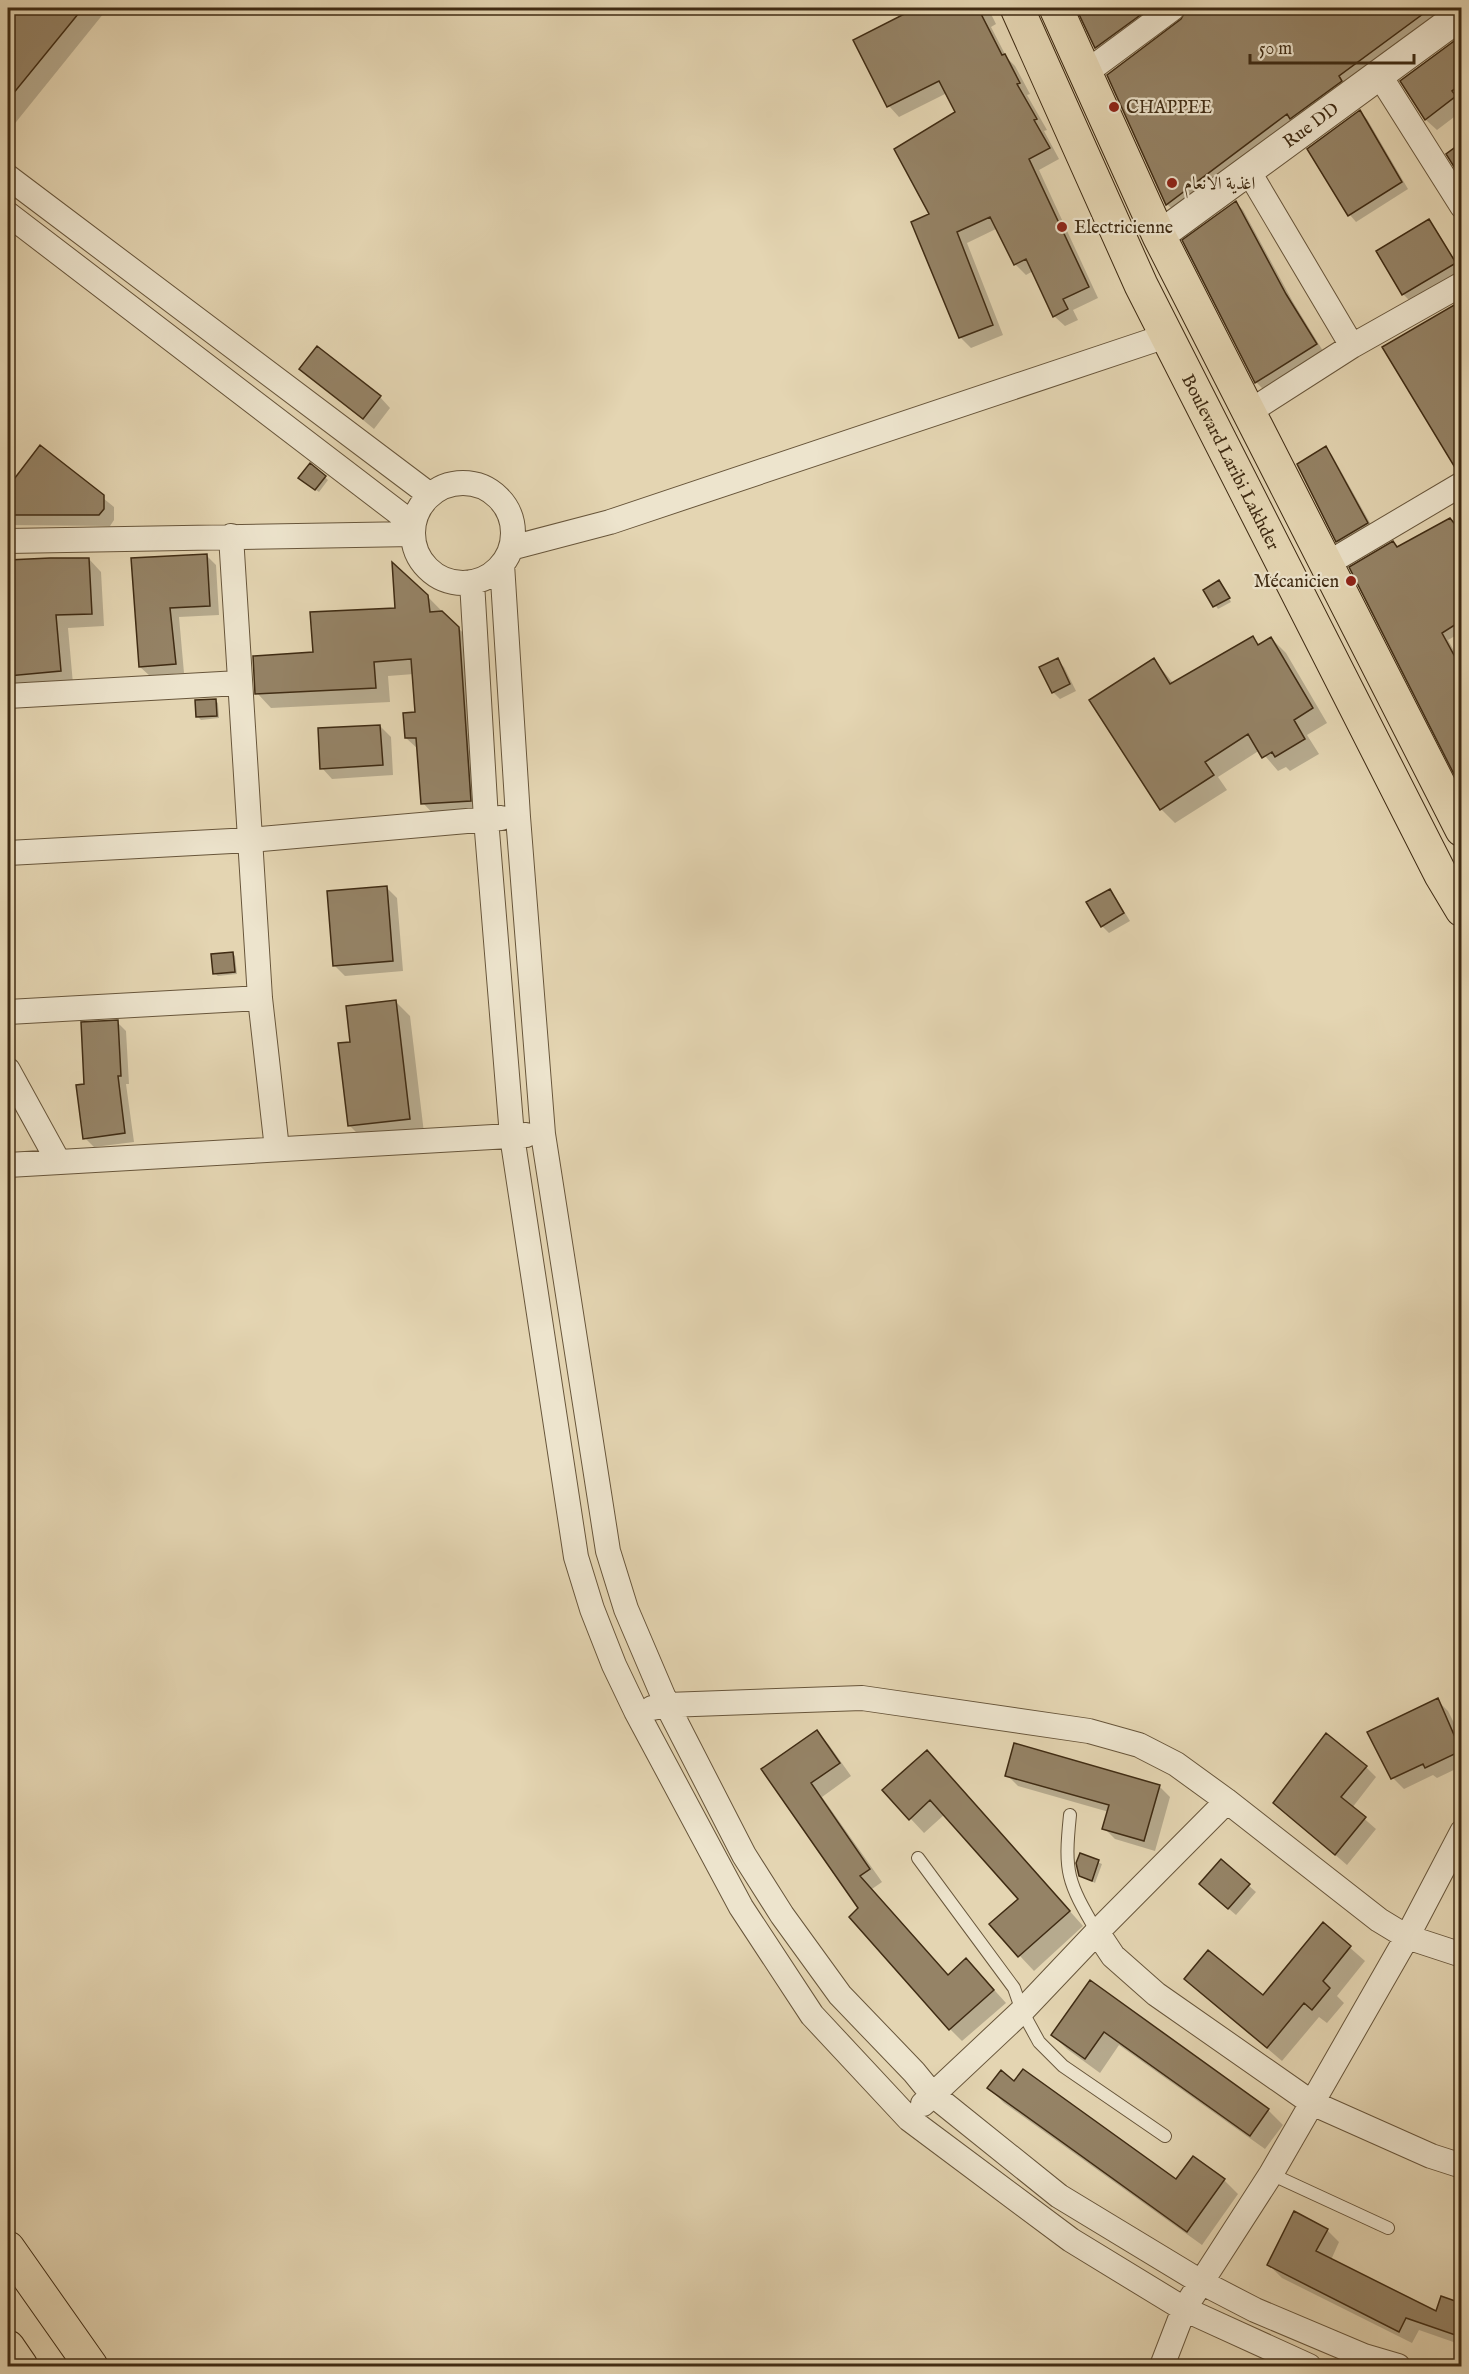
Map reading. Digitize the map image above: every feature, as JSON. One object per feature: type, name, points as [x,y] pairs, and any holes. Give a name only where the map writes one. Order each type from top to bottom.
[{"type":"main road","name":"Boulevard Laribi Lakhder","points":[[1017,8],[1166,336],[1461,910]]},
{"type":"main road","name":"Boulevard Laribi Lakhder","points":[[1056,8],[1159,236],[1461,830]]},
{"type":"main road","points":[[1127,254],[1159,236]]},
{"type":"main road","points":[[8,2248],[91,2367]]},
{"type":"street","points":[[1084,74],[1173,8]]},
{"type":"street","name":"Rue DD","points":[[1159,236],[1380,76],[1461,14]]},
{"type":"street","points":[[1380,76],[1461,206]]},
{"type":"street","points":[[1249,172],[1352,346]]},
{"type":"street","points":[[8,177],[430,495]]},
{"type":"street","points":[[8,214],[413,529]]},
{"type":"street","points":[[1248,412],[1352,346],[1461,284]]},
{"type":"street","points":[[1166,336],[507,556],[489,576],[472,582],[444,579],[431,571],[415,548],[413,529],[421,506],[430,495],[442,487],[456,483],[470,483],[484,488],[496,495],[505,506],[511,519],[513,534],[507,556],[518,817],[543,1134],[608,1551],[626,1609],[667,1705],[744,1855],[782,1915],[840,1995],[932,2094],[1059,2196],[1201,2282],[1266,2314],[1364,2356],[1398,2367]]},
{"type":"street","points":[[1326,565],[1458,493]]},
{"type":"street","points":[[8,541],[413,529]]},
{"type":"street","points":[[231,536],[260,998],[277,1149]]},
{"type":"street","points":[[472,582],[486,819],[512,1136],[576,1557],[592,1609],[614,1665],[636,1711],[741,1907],[812,2015],[909,2119],[1071,2240],[1184,2309],[1309,2367]]},
{"type":"street","points":[[8,696],[239,683]]},
{"type":"street","points":[[8,853],[250,840],[518,817]]},
{"type":"street","points":[[8,1012],[260,998]]},
{"type":"street","points":[[8,1070],[58,1161]]},
{"type":"street","points":[[8,1166],[58,1161],[543,1134]]},
{"type":"street","points":[[636,1711],[667,1705],[862,1698],[1089,1731],[1139,1745],[1176,1764],[1227,1801],[1379,1920],[1407,1937],[1461,1955]]},
{"type":"street","points":[[909,2119],[932,2094],[1022,2011],[1227,1801]]},
{"type":"street","points":[[1162,2367],[1184,2309],[1271,2174],[1407,1937],[1461,1835]]},
{"type":"street","points":[[1097,1932],[1113,1956],[1156,1994],[1312,2103],[1431,2156],[1461,2166]]},
{"type":"lane","points":[[1070,1815],[1066,1856],[1069,1878],[1076,1896],[1097,1932]]},
{"type":"lane","points":[[918,1858],[1014,1988],[1022,2011],[1039,2042],[1063,2066],[1165,2136]]},
{"type":"lane","points":[[1271,2174],[1388,2228]]},
{"type":"building","points":[[8,8],[83,8],[8,100]]},
{"type":"building","points":[[916,8],[978,8],[1002,55],[1005,54],[1020,83],[1017,84],[1050,148],[1029,159],[1089,287],[1063,299],[1068,309],[1053,317],[1026,259],[1014,265],[990,217],[957,232],[993,325],[959,338],[911,222],[929,214],[894,149],[955,112],[939,81],[887,107],[853,40]]},
{"type":"building","points":[[1076,8],[1150,8],[1095,48]]},
{"type":"building","points":[[1187,8],[1431,8],[1339,76],[1342,81],[1290,119],[1287,114],[1166,205],[1107,75],[1181,19]]},
{"type":"building","points":[[1461,36],[1461,84],[1452,91],[1456,96],[1425,120],[1400,81]]},
{"type":"building","points":[[1360,110],[1402,182],[1348,216],[1307,149]]},
{"type":"building","points":[[1461,143],[1461,178],[1446,154]]},
{"type":"building","points":[[1236,201],[1286,294],[1317,344],[1255,383],[1182,240]]},
{"type":"building","points":[[1429,219],[1456,263],[1402,295],[1376,251]]},
{"type":"building","points":[[1461,301],[1461,470],[1457,471],[1382,347]]},
{"type":"building","points":[[317,346],[381,396],[363,419],[299,369]]},
{"type":"building","points":[[40,445],[104,495],[104,509],[99,515],[8,515],[8,487]]},
{"type":"building","points":[[1326,446],[1368,523],[1336,542],[1297,464]]},
{"type":"building","points":[[310,463],[326,476],[315,490],[298,478]]},
{"type":"building","points":[[1450,518],[1461,532],[1461,621],[1442,633],[1461,668],[1461,788],[1349,567],[1393,541],[1397,547]]},
{"type":"building","points":[[207,554],[210,606],[170,608],[176,664],[139,667],[131,558]]},
{"type":"building","points":[[89,558],[92,614],[56,615],[61,671],[8,676],[8,560]]},
{"type":"building","points":[[392,562],[428,595],[430,612],[442,611],[459,627],[471,801],[421,804],[416,738],[405,738],[403,713],[415,712],[411,659],[374,662],[376,688],[255,694],[253,656],[313,652],[310,612],[395,608]]},
{"type":"building","points":[[1219,580],[1230,598],[1213,607],[1203,590]]},
{"type":"building","points":[[1253,636],[1258,645],[1271,637],[1313,708],[1294,720],[1305,739],[1275,757],[1272,752],[1262,758],[1248,734],[1205,762],[1214,775],[1160,810],[1089,700],[1154,658],[1170,684]]},
{"type":"building","points":[[1058,658],[1070,684],[1052,693],[1039,667]]},
{"type":"building","points":[[216,699],[217,716],[196,717],[195,700]]},
{"type":"building","points":[[380,725],[383,765],[320,769],[318,728]]},
{"type":"building","points":[[387,886],[393,961],[333,966],[327,891]]},
{"type":"building","points":[[1110,889],[1124,913],[1101,927],[1086,902]]},
{"type":"building","points":[[233,952],[235,972],[213,974],[211,954]]},
{"type":"building","points":[[396,1000],[410,1119],[348,1126],[338,1043],[350,1042],[346,1006]]},
{"type":"building","points":[[118,1020],[121,1076],[118,1076],[125,1133],[83,1139],[76,1085],[84,1084],[81,1022]]},
{"type":"building","points":[[1438,1698],[1461,1751],[1425,1768],[1423,1764],[1391,1779],[1367,1732]]},
{"type":"building","points":[[817,1730],[840,1763],[811,1783],[870,1869],[860,1876],[948,1975],[966,1958],[994,1990],[949,2030],[849,1917],[858,1908],[761,1769]]},
{"type":"building","points":[[1326,1733],[1367,1766],[1341,1797],[1366,1817],[1335,1855],[1273,1803]]},
{"type":"building","points":[[1014,1743],[1160,1785],[1144,1841],[1102,1829],[1109,1805],[1005,1776]]},
{"type":"building","points":[[927,1750],[1070,1911],[1018,1957],[989,1924],[1018,1899],[930,1800],[909,1820],[882,1790]]},
{"type":"building","points":[[1080,1853],[1099,1860],[1092,1881],[1079,1876],[1076,1863]]},
{"type":"building","points":[[1221,1859],[1250,1884],[1228,1909],[1199,1884]]},
{"type":"building","points":[[1323,1922],[1351,1946],[1323,1981],[1330,1988],[1312,2010],[1304,2003],[1267,2048],[1184,1979],[1208,1950],[1263,1995]]},
{"type":"building","points":[[1090,1980],[1269,2109],[1250,2136],[1104,2032],[1085,2059],[1051,2035]]},
{"type":"building","points":[[1023,2069],[1176,2179],[1193,2156],[1225,2179],[1187,2232],[987,2088],[1001,2070],[1014,2081]]},
{"type":"building","points":[[1294,2211],[1328,2229],[1316,2251],[1436,2311],[1441,2296],[1461,2303],[1461,2337],[1406,2318],[1399,2332],[1267,2265]]},
{"type":"place","name":"CHAPPEE","points":[[1114,107]]},
{"type":"place","name":"اغذية الانعام","points":[[1172,183]]},
{"type":"place","name":"Electricienne","points":[[1062,227]]},
{"type":"place","name":"Mécanicien","points":[[1351,581]]}]
